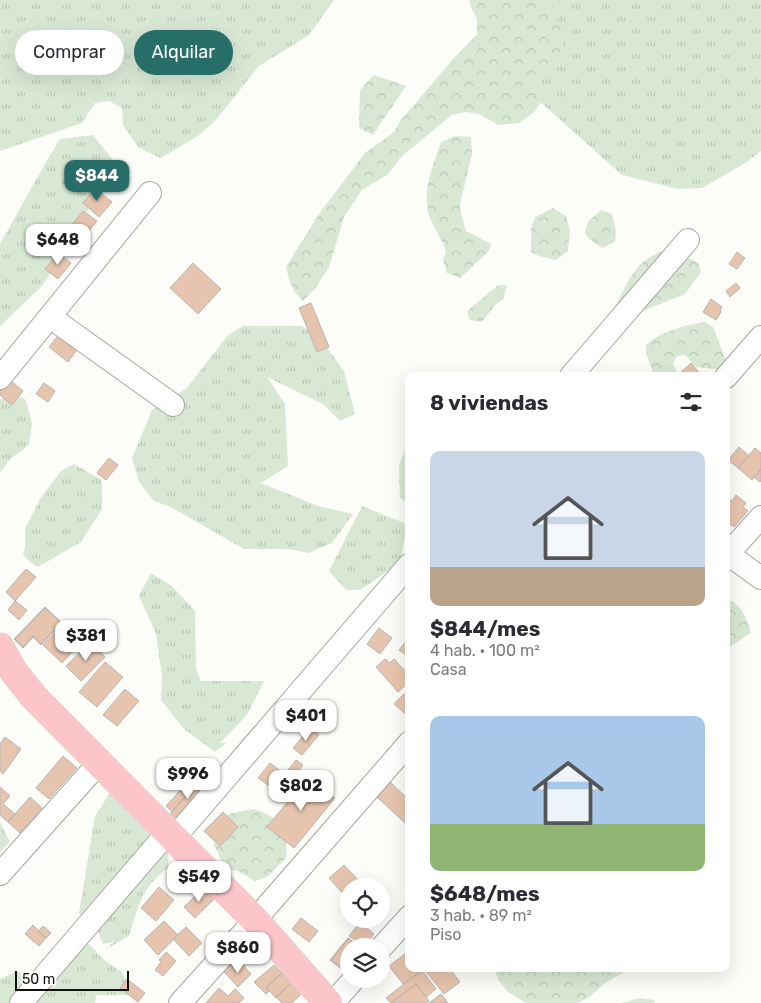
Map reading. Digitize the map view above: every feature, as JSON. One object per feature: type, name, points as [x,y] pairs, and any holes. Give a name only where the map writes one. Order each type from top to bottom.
[{"type":"main road","points":[[0,647],[14,672],[33,696],[255,920],[322,1000]]},
{"type":"street","points":[[0,378],[150,193]]},
{"type":"street","points":[[574,372],[688,240]]},
{"type":"street","points":[[50,317],[174,405]]},
{"type":"street","points":[[730,372],[761,337]]},
{"type":"street","points":[[730,552],[761,516]]},
{"type":"street","points":[[730,557],[761,578]]},
{"type":"street","points":[[21,1003],[405,570]]},
{"type":"street","points":[[180,1003],[405,748]]},
{"type":"street","points":[[0,874],[99,763]]},
{"type":"street","points":[[390,938],[405,921]]},
{"type":"street","points":[[322,1000],[340,988]]},
{"type":"green space","points":[[0,0],[334,0],[309,35],[259,66],[215,121],[198,136],[161,158],[139,148],[123,125],[122,108],[109,101],[95,103],[82,123],[0,151]]},
{"type":"green space","points":[[470,0],[550,0],[559,22],[568,32],[554,66],[532,80],[544,98],[534,112],[519,123],[498,125],[479,114],[466,112],[452,115],[403,155],[387,175],[362,190],[344,217],[329,267],[314,290],[303,301],[291,286],[286,267],[319,214],[365,153],[394,132],[401,120],[477,34],[477,19]]},
{"type":"green space","points":[[498,0],[761,0],[761,151],[747,162],[702,188],[678,189],[622,175],[528,91]]},
{"type":"green space","points":[[374,75],[406,86],[373,135],[359,128],[360,90]]},
{"type":"green space","points":[[93,135],[113,160],[74,238],[42,286],[0,326],[0,244],[60,139]]},
{"type":"green space","points":[[455,136],[471,137],[472,154],[460,204],[466,231],[491,244],[489,251],[460,278],[447,273],[443,260],[446,251],[429,215],[427,205],[429,178],[441,142]]},
{"type":"green space","points":[[553,208],[566,216],[570,230],[568,251],[556,260],[531,252],[531,229],[535,217]]},
{"type":"green space","points":[[601,210],[612,214],[616,231],[615,242],[602,248],[588,238],[585,232],[588,222]]},
{"type":"green space","points":[[672,248],[699,264],[701,272],[685,294],[598,329],[613,310],[631,277],[642,263],[660,252]]},
{"type":"green space","points":[[498,285],[507,285],[503,299],[495,305],[482,322],[470,320],[467,311]]},
{"type":"green space","points":[[704,322],[713,327],[727,363],[724,370],[696,367],[685,355],[677,356],[673,363],[676,372],[653,372],[646,352],[646,345],[658,336],[680,327]]},
{"type":"green space","points":[[243,326],[302,326],[323,342],[344,371],[355,414],[340,421],[323,404],[267,377],[285,404],[288,466],[261,483],[318,506],[353,514],[332,543],[308,553],[289,549],[244,549],[171,507],[154,501],[139,482],[132,458],[152,410],[186,389],[228,335]]},
{"type":"green space","points":[[15,393],[26,400],[32,424],[29,444],[10,459],[0,473],[0,399]]},
{"type":"green space","points":[[405,448],[405,501],[400,498],[399,467]]},
{"type":"green space","points":[[74,464],[102,480],[102,509],[81,542],[38,567],[23,555],[25,529],[40,499],[61,471]]},
{"type":"green space","points":[[362,506],[405,523],[400,563],[360,590],[346,590],[329,571]]},
{"type":"green space","points":[[151,573],[172,586],[195,611],[196,669],[201,681],[264,681],[247,715],[220,743],[227,743],[215,752],[184,729],[161,700],[162,676],[156,634],[139,596]]},
{"type":"green space","points":[[730,601],[733,601],[740,608],[751,633],[731,646],[730,646]]},
{"type":"green space","points":[[117,782],[170,817],[168,868],[146,890],[129,936],[106,949],[115,941],[103,944],[98,931],[79,913],[95,816]]},
{"type":"green space","points":[[253,809],[271,816],[277,821],[286,839],[286,858],[267,877],[255,881],[238,871],[226,870],[214,845],[218,822],[232,813]]},
{"type":"green space","points":[[0,822],[10,842],[0,852]]},
{"type":"green space","points":[[89,944],[103,959],[122,972],[132,995],[96,995],[95,1003],[0,1003],[0,979],[15,972],[37,974],[65,948]]},
{"type":"green space","points":[[496,972],[624,972],[604,984],[588,998],[577,1003],[526,1003],[508,992],[498,980]]},
{"type":"green space","points":[[640,998],[654,1000],[655,1003],[621,1003]]},
{"type":"building","points":[[95,188],[112,202],[99,217],[83,203]]},
{"type":"building","points":[[83,211],[97,221],[85,236],[71,226]]},
{"type":"building","points":[[737,252],[745,258],[737,269],[729,264]]},
{"type":"building","points":[[58,253],[71,263],[58,279],[45,269]]},
{"type":"building","points":[[193,263],[221,289],[198,314],[170,288]]},
{"type":"building","points":[[736,283],[740,288],[730,297],[726,291]]},
{"type":"building","points":[[711,299],[722,307],[716,320],[703,312]]},
{"type":"building","points":[[311,303],[329,347],[317,352],[299,308]]},
{"type":"building","points":[[61,332],[79,347],[68,362],[49,347]]},
{"type":"building","points":[[691,363],[699,372],[681,372]]},
{"type":"building","points":[[11,381],[23,391],[12,405],[0,395],[2,384],[7,387]]},
{"type":"building","points":[[44,383],[55,391],[48,402],[36,394]]},
{"type":"building","points":[[739,447],[749,456],[738,468],[730,462],[730,458]]},
{"type":"building","points":[[755,448],[761,453],[761,469],[752,480],[738,468]]},
{"type":"building","points":[[109,458],[118,465],[106,480],[97,473]]},
{"type":"building","points":[[761,469],[761,481],[760,482],[754,477]]},
{"type":"building","points":[[736,495],[746,503],[743,507],[748,511],[734,527],[730,524],[730,500],[732,501]]},
{"type":"building","points":[[26,569],[36,577],[15,601],[6,592]]},
{"type":"building","points":[[15,601],[27,610],[19,620],[8,610]]},
{"type":"building","points":[[45,607],[62,623],[41,645],[33,637],[23,648],[14,639]]},
{"type":"building","points":[[45,608],[61,623],[41,644],[33,636],[23,647],[15,639]]},
{"type":"building","points":[[67,620],[86,637],[62,663],[43,645]]},
{"type":"building","points":[[379,628],[392,638],[380,654],[367,644]]},
{"type":"building","points":[[91,642],[105,657],[81,681],[66,666]]},
{"type":"building","points":[[405,643],[405,654],[399,650]]},
{"type":"building","points":[[385,659],[390,663],[394,659],[405,671],[405,686],[398,692],[376,667]]},
{"type":"building","points":[[105,662],[123,677],[97,707],[79,692]]},
{"type":"building","points":[[125,689],[139,701],[117,726],[103,715]]},
{"type":"building","points":[[405,695],[405,714],[394,704]]},
{"type":"building","points":[[321,706],[329,713],[318,724],[311,718]]},
{"type":"building","points":[[310,728],[319,735],[302,755],[293,748]]},
{"type":"building","points":[[5,737],[21,749],[3,774],[0,771],[0,744]]},
{"type":"building","points":[[63,756],[77,768],[49,799],[36,788]]},
{"type":"building","points":[[296,760],[303,765],[292,780],[285,774]]},
{"type":"building","points":[[270,763],[283,773],[272,788],[258,778]]},
{"type":"building","points":[[308,777],[335,798],[294,848],[267,827]]},
{"type":"building","points":[[199,780],[207,787],[178,821],[170,814]]},
{"type":"building","points":[[390,782],[405,796],[405,823],[376,796]]},
{"type":"building","points":[[185,785],[191,790],[172,812],[166,806]]},
{"type":"building","points":[[0,787],[10,796],[3,804],[15,814],[8,822],[0,815]]},
{"type":"building","points":[[30,797],[42,808],[20,833],[8,822]]},
{"type":"building","points":[[223,812],[238,827],[220,846],[204,831]]},
{"type":"building","points":[[344,865],[356,878],[340,878],[340,890],[329,878]]},
{"type":"building","points":[[159,887],[174,900],[156,921],[141,908]]},
{"type":"building","points":[[203,888],[214,899],[195,918],[184,907]]},
{"type":"building","points":[[301,918],[318,931],[309,942],[292,929]]},
{"type":"building","points":[[164,921],[178,935],[158,955],[144,940]]},
{"type":"building","points":[[33,925],[46,938],[39,946],[25,934]]},
{"type":"building","points":[[43,926],[51,933],[46,938],[38,931]]},
{"type":"building","points":[[186,927],[202,943],[189,956],[173,939]]},
{"type":"building","points":[[355,928],[367,928],[374,934],[371,938],[352,938],[349,936]]},
{"type":"building","points":[[340,948],[340,968],[330,960]]},
{"type":"building","points":[[340,949],[340,967],[331,960]]},
{"type":"building","points":[[239,950],[244,956],[226,974],[220,968]]},
{"type":"building","points":[[166,952],[176,961],[163,976],[155,970],[161,962],[159,960]]},
{"type":"building","points":[[405,954],[405,972],[419,973],[403,984],[390,965]]},
{"type":"building","points":[[239,961],[251,974],[238,987],[226,974]]},
{"type":"building","points":[[274,965],[282,973],[266,988],[269,991],[266,994],[254,982]]},
{"type":"building","points":[[419,972],[423,972],[436,989],[426,997],[416,984],[391,1003],[386,998]]},
{"type":"building","points":[[426,972],[452,972],[460,982],[444,994]]},
{"type":"building","points":[[282,973],[291,983],[276,998],[266,987]]},
{"type":"building","points":[[127,979],[145,993],[138,1002],[120,988]]},
{"type":"building","points":[[293,981],[303,992],[292,1003],[282,1003],[276,997]]},
{"type":"building","points":[[416,984],[429,1001],[427,1003],[391,1003]]},
{"type":"building","points":[[219,988],[228,996],[235,989],[244,998],[239,1003],[206,1003]]},
{"type":"building","points":[[441,994],[448,1003],[429,1003]]}]
